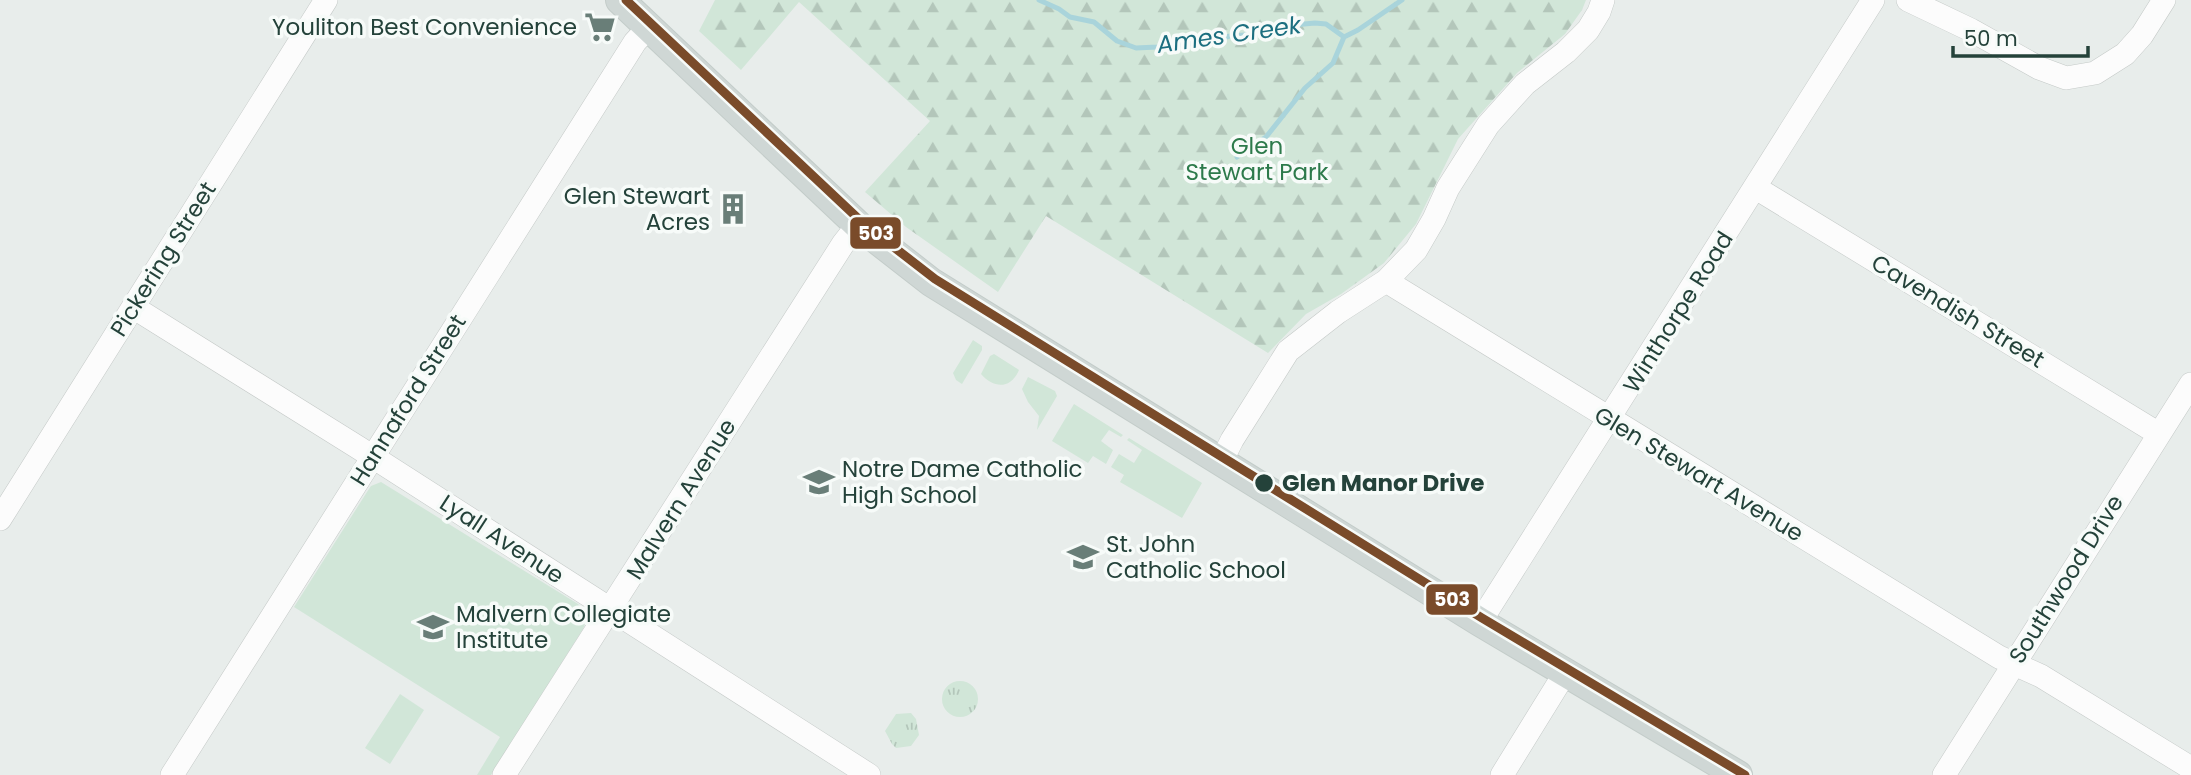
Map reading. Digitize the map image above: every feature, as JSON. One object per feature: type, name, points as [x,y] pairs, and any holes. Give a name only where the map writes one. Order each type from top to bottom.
[{"type":"main road","points":[[620,0],[858,225],[953,296],[1479,622],[1738,775]]},
{"type":"street","name":"Pickering Street","points":[[0,519],[326,0]]},
{"type":"street","points":[[1221,462],[1288,351],[1338,312],[1386,281],[1416,250],[1448,188],[1488,125],[1525,84],[1566,52],[1588,30],[1603,0]]},
{"type":"street","name":"Winthorpe Road","points":[[1479,622],[1873,0]]},
{"type":"street","points":[[1908,0],[1971,30],[2039,68],[2066,78],[2095,73],[2125,54],[2142,35],[2164,0]]},
{"type":"street","name":"Hannaford Street","points":[[172,775],[635,42],[649,27]]},
{"type":"street","name":"Cavendish Street","points":[[1756,188],[2159,434]]},
{"type":"street","name":"Malvern Avenue","points":[[504,775],[843,244],[858,225]]},
{"type":"street","name":"Glen Stewart Avenue","points":[[1386,281],[1999,657],[2041,676],[2191,768]]},
{"type":"street","name":"Lyall Avenue","points":[[133,307],[373,456],[854,771]]},
{"type":"street","name":"Southwood Drive","points":[[1944,775],[2191,384]]},
{"type":"street","points":[[1502,775],[1565,673]]},
{"type":"green space","name":"Glen Stewart Park","points":[[715,0],[1586,0],[1565,34],[1517,73],[1458,139],[1416,224],[1384,263],[1341,294],[1306,314],[1268,353],[1046,216],[998,292],[906,227],[865,192],[930,121],[799,2],[741,70],[699,31]]},
{"type":"green space","points":[[973,340],[982,346],[982,350],[962,384],[956,380],[953,373]]},
{"type":"green space","points":[[994,354],[1019,370],[1007,384],[991,382],[981,374],[990,356]]},
{"type":"green space","points":[[1028,377],[1055,391],[1057,396],[1037,430],[1039,416],[1022,389]]},
{"type":"green space","points":[[1074,404],[1123,435],[1121,437],[1109,430],[1101,441],[1113,450],[1106,464],[1093,456],[1088,463],[1052,441]]},
{"type":"green space","points":[[1129,438],[1202,483],[1182,518],[1120,482],[1124,475],[1111,467],[1119,454],[1134,463],[1142,450],[1127,440]]},
{"type":"green space","points":[[381,482],[583,609],[586,619],[583,629],[491,775],[477,775],[500,737],[294,607],[371,486]]},
{"type":"green space","points":[[960,681],[973,686],[978,699],[973,712],[960,717],[947,712],[942,699],[947,686]]},
{"type":"green space","points":[[400,694],[424,710],[390,764],[365,748]]},
{"type":"green space","points":[[911,713],[916,719],[919,735],[911,746],[896,748],[885,731],[896,714]]},
{"type":"waterway","name":"Ames Creek","points":[[1039,0],[1070,17],[1094,22],[1117,41],[1136,48],[1206,42],[1230,36],[1260,34],[1283,26],[1315,23],[1326,24],[1344,37]]},
{"type":"waterway","name":"Ames Creek","points":[[1237,157],[1266,137],[1305,88],[1333,63],[1344,37],[1402,0]]},
{"type":"transit line","name":"503","points":[[626,0],[864,224],[935,279],[1482,618],[1745,775]]},
{"type":"place","name":"Youliton Best Convenience","points":[[600,27]]},
{"type":"place","name":"Glen Stewart Acres","points":[[733,209]]},
{"type":"place","name":"Notre Dame Catholic High School","points":[[819,482]]},
{"type":"place","name":"Glen Manor Drive","points":[[1264,483]]},
{"type":"place","name":"St. John Catholic School","points":[[1083,557]]},
{"type":"place","name":"Malvern Collegiate Institute","points":[[433,627]]}]
